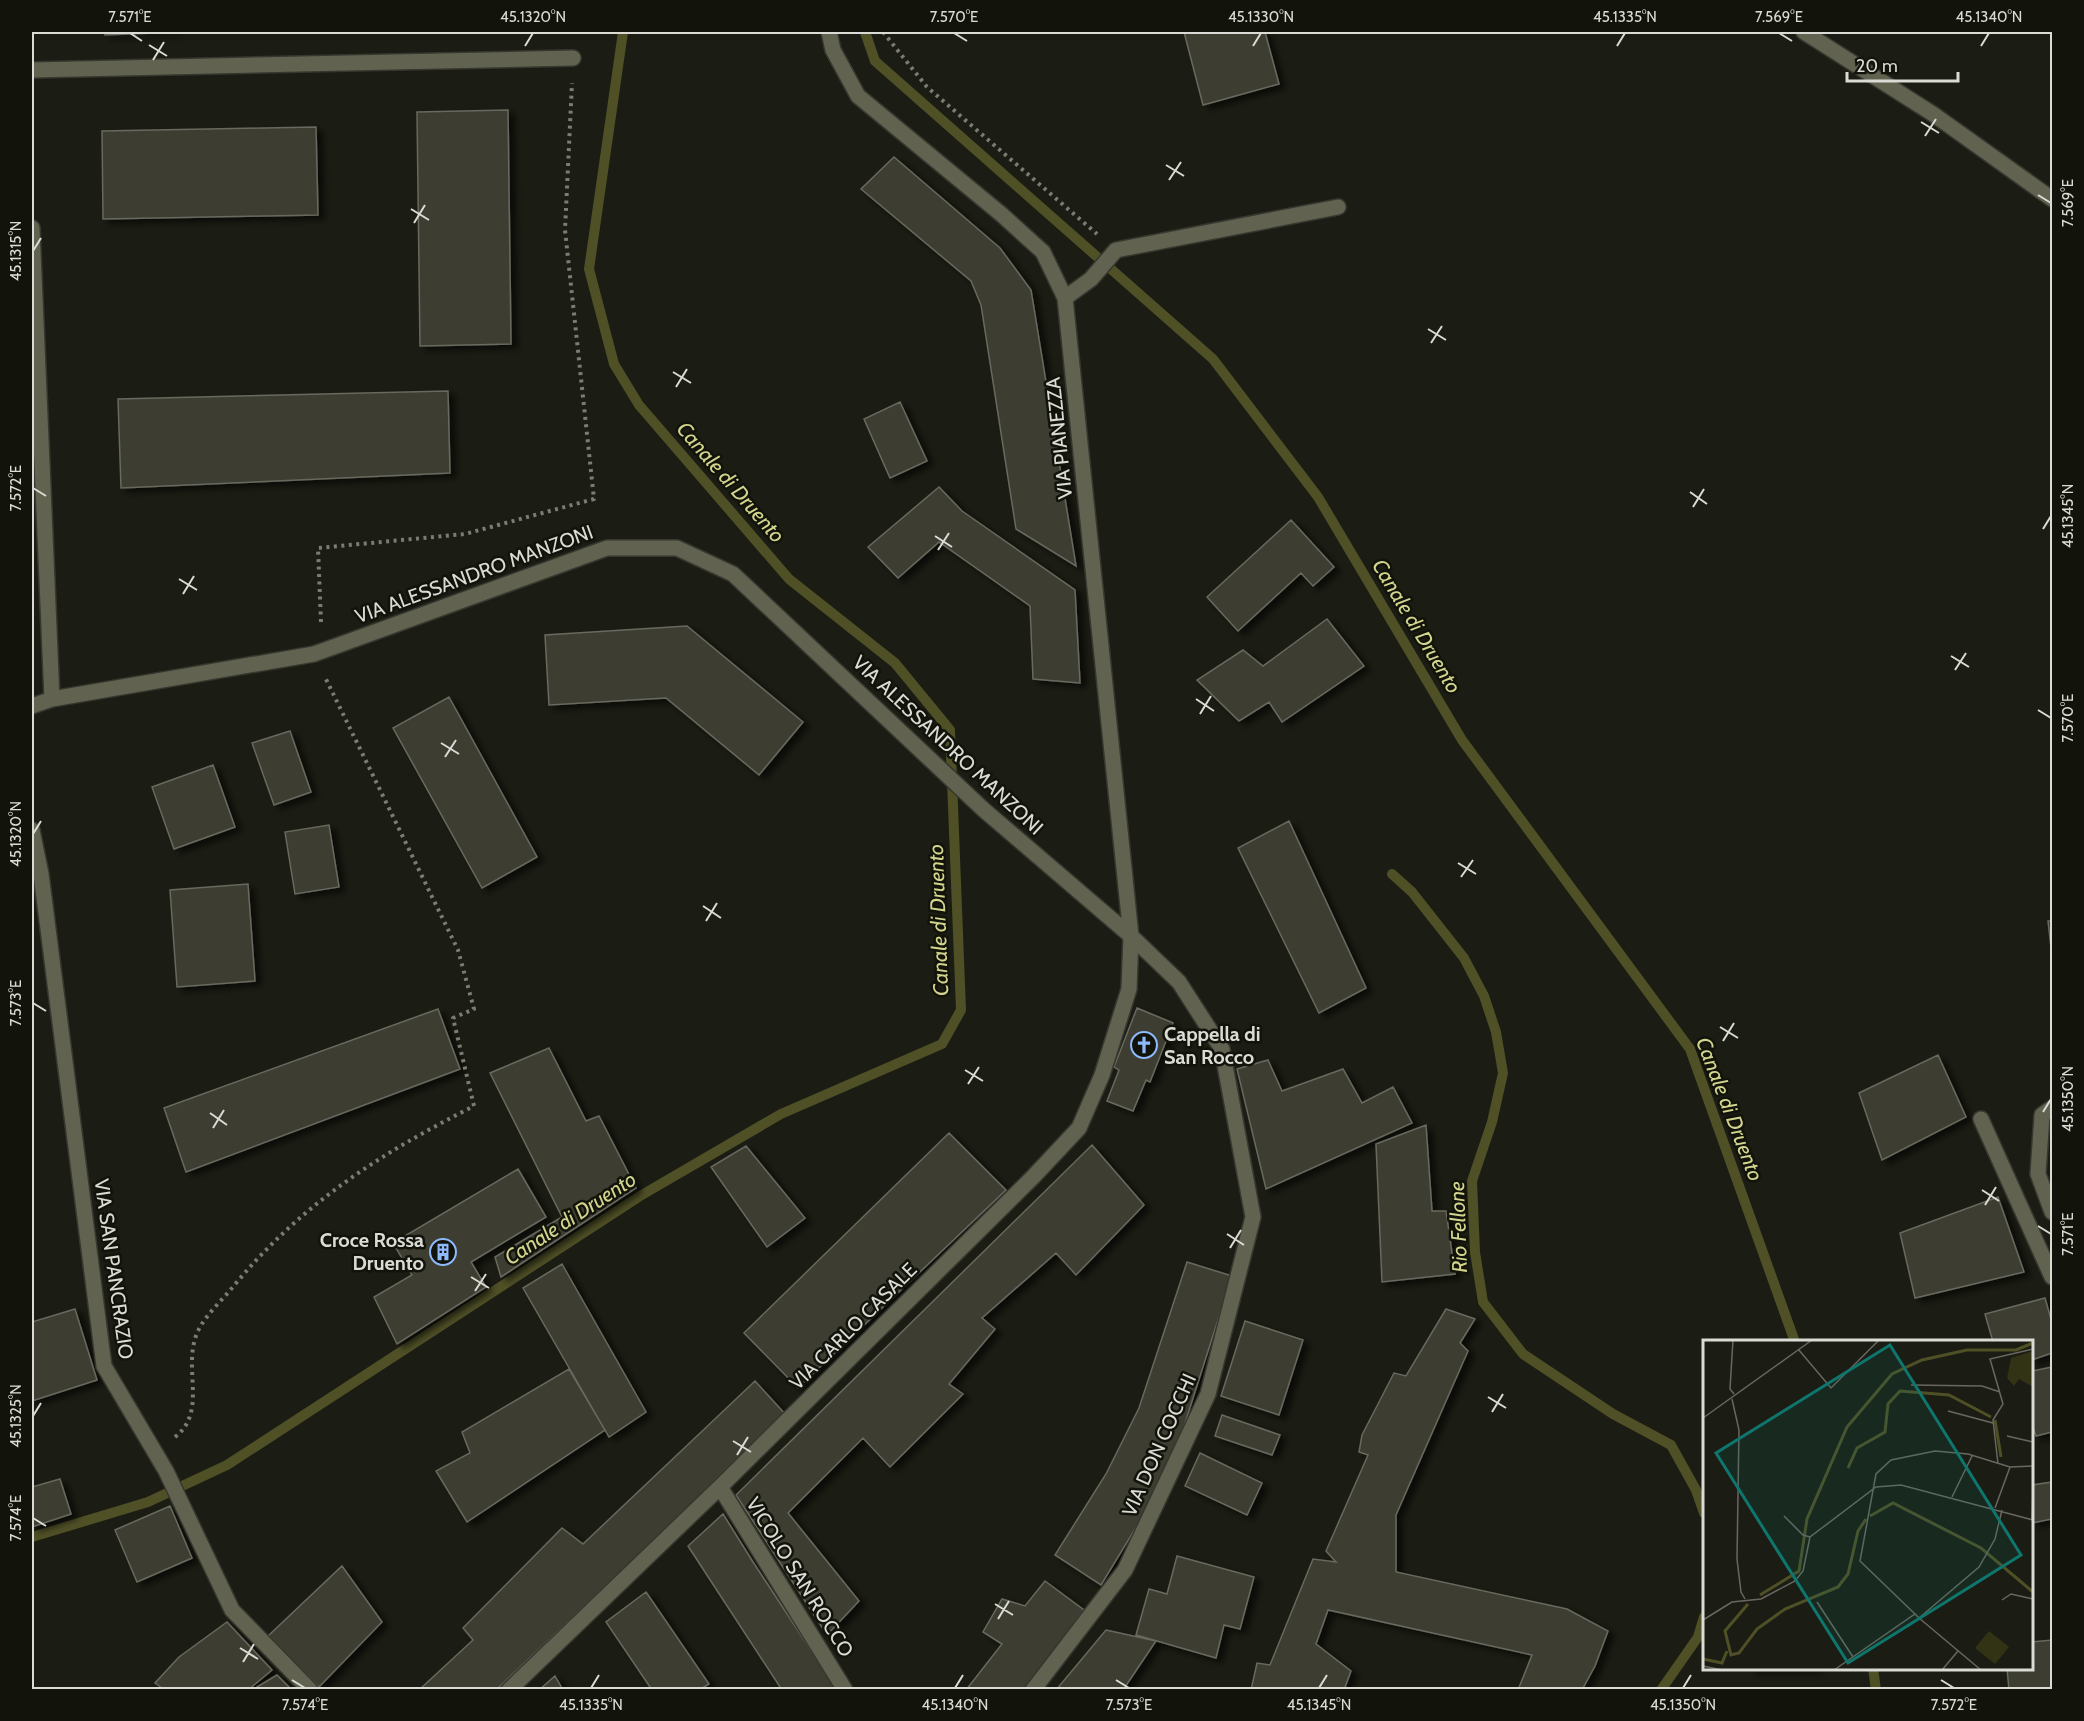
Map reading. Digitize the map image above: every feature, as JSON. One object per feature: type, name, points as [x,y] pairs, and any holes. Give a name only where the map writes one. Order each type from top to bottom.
[{"type":"street","name":"VIA PIANEZZA","points":[[829,32],[833,50],[858,96],[1043,252],[1065,298],[1131,936]]},
{"type":"street","points":[[1804,32],[1933,114],[2052,198]]},
{"type":"street","points":[[32,70],[573,58]]},
{"type":"street","points":[[1065,298],[1091,279],[1116,250],[1338,207]]},
{"type":"street","points":[[32,228],[52,699],[32,706]]},
{"type":"street","name":"VIA ALESSANDRO MANZONI","points":[[52,699],[314,654],[607,548],[677,548],[733,574],[984,810],[1131,936]]},
{"type":"street","name":"VIA SAN PANCRAZIO","points":[[32,830],[42,886],[105,1366],[166,1472],[232,1610],[310,1689]]},
{"type":"street","name":"VIA CARLO CASALE","points":[[509,1689],[720,1487],[1034,1176],[1079,1128],[1102,1075],[1129,990],[1131,936]]},
{"type":"street","name":"VIA DON COCCHI","points":[[1033,1689],[1125,1570],[1203,1404],[1253,1217],[1222,1049],[1179,982],[1131,936]]},
{"type":"street","points":[[2052,1108],[2042,1115],[2037,1174],[2052,1212]]},
{"type":"street","points":[[1981,1119],[2052,1277]]},
{"type":"street","name":"VICOLO SAN ROCCO","points":[[720,1487],[845,1689]]},
{"type":"path","points":[[883,32],[927,87],[1116,250]]},
{"type":"path","points":[[153,1452],[178,1435],[190,1422],[193,1406],[190,1381],[193,1347],[200,1327],[280,1234],[355,1173],[416,1136],[474,1106],[453,1018],[474,1009],[458,950],[314,654],[322,618],[318,548],[465,534],[594,499],[565,230],[573,58]]},
{"type":"building","points":[[105,32],[178,32],[105,35]]},
{"type":"building","points":[[1184,32],[1265,32],[1279,84],[1203,105]]},
{"type":"building","points":[[508,110],[511,344],[420,346],[417,112]]},
{"type":"building","points":[[316,127],[318,215],[103,219],[102,131]]},
{"type":"building","points":[[894,157],[1000,248],[1031,290],[1076,566],[1016,529],[981,305],[971,281],[861,189]]},
{"type":"building","points":[[448,391],[450,473],[121,488],[118,399]]},
{"type":"building","points":[[900,402],[927,461],[890,478],[864,419]]},
{"type":"building","points":[[939,487],[962,511],[1075,590],[1080,683],[1033,679],[1030,606],[939,542],[898,578],[868,547]]},
{"type":"building","points":[[1291,520],[1334,567],[1313,586],[1301,573],[1238,631],[1207,597]]},
{"type":"building","points":[[1327,619],[1364,666],[1282,722],[1269,702],[1239,721],[1197,680],[1243,650],[1263,666]]},
{"type":"building","points":[[687,626],[803,722],[759,775],[666,698],[549,705],[545,635]]},
{"type":"building","points":[[449,697],[537,857],[482,888],[393,728]]},
{"type":"building","points":[[290,731],[311,792],[274,805],[252,743]]},
{"type":"building","points":[[213,765],[235,827],[174,849],[152,787]]},
{"type":"building","points":[[1289,821],[1366,988],[1319,1013],[1238,848]]},
{"type":"building","points":[[329,825],[339,887],[295,894],[285,832]]},
{"type":"building","points":[[248,884],[255,981],[177,987],[170,890]]},
{"type":"building","points":[[2048,921],[2052,921],[2052,957]]},
{"type":"building","name":"Cappella di San Rocco","points":[[1137,1008],[1173,1023],[1150,1082],[1146,1080],[1133,1111],[1107,1101],[1119,1070],[1114,1067]]},
{"type":"building","points":[[438,1009],[460,1069],[186,1172],[164,1108]]},
{"type":"building","points":[[549,1048],[586,1121],[599,1116],[636,1188],[501,1277],[495,1257],[562,1217],[490,1073]]},
{"type":"building","points":[[1938,1055],[1966,1117],[1882,1160],[1859,1093]]},
{"type":"building","points":[[1268,1060],[1282,1091],[1343,1069],[1362,1103],[1393,1087],[1412,1123],[1266,1189],[1237,1069]]},
{"type":"building","points":[[1426,1125],[1432,1211],[1446,1211],[1455,1274],[1382,1282],[1376,1144]]},
{"type":"building","points":[[949,1133],[1006,1190],[798,1388],[744,1333]]},
{"type":"building","points":[[1092,1145],[1144,1205],[1076,1275],[1056,1253],[982,1318],[995,1329],[949,1384],[963,1394],[890,1467],[863,1438],[788,1513],[859,1601],[827,1635],[736,1495]]},
{"type":"building","points":[[746,1146],[805,1218],[767,1247],[711,1167]]},
{"type":"building","name":"Croce Rossa Druento","points":[[518,1169],[546,1217],[471,1262],[486,1287],[397,1344],[374,1297],[412,1275],[393,1243]]},
{"type":"building","points":[[1998,1197],[2024,1272],[1915,1298],[1900,1233]]},
{"type":"building","points":[[1187,1262],[1232,1276],[1179,1442],[1149,1506],[1101,1585],[1055,1555],[1106,1474],[1139,1408]]},
{"type":"building","points":[[562,1264],[646,1412],[609,1437],[523,1288]]},
{"type":"building","points":[[2045,1298],[2052,1323],[2052,1353],[2033,1360],[2033,1340],[1992,1340],[1985,1314]]},
{"type":"building","points":[[75,1309],[97,1380],[32,1401],[32,1322]]},
{"type":"building","points":[[1446,1309],[1475,1319],[1460,1343],[1468,1351],[1396,1515],[1396,1572],[1567,1609],[1608,1631],[1595,1666],[1582,1690],[1518,1690],[1532,1655],[1328,1610],[1316,1644],[1351,1671],[1344,1690],[1251,1690],[1257,1663],[1270,1665],[1313,1559],[1336,1562],[1326,1551],[1368,1455],[1359,1452],[1362,1435],[1394,1373],[1406,1376]]},
{"type":"building","points":[[1245,1321],[1303,1340],[1279,1415],[1221,1396]]},
{"type":"building","points":[[2052,1367],[2052,1432],[2036,1436],[2033,1427],[2033,1371]]},
{"type":"building","points":[[569,1369],[605,1430],[467,1522],[436,1471],[470,1453],[462,1432]]},
{"type":"building","points":[[755,1381],[786,1415],[496,1690],[419,1690],[473,1640],[463,1628],[562,1528],[583,1544]]},
{"type":"building","points":[[1222,1415],[1280,1435],[1272,1455],[1215,1436]]},
{"type":"building","points":[[1200,1453],[1262,1483],[1247,1515],[1185,1486]]},
{"type":"building","points":[[60,1479],[71,1514],[32,1527],[32,1487]]},
{"type":"building","points":[[2052,1482],[2052,1519],[2033,1523],[2033,1485]]},
{"type":"building","points":[[170,1506],[192,1558],[137,1582],[115,1530]]},
{"type":"building","points":[[723,1514],[837,1690],[782,1690],[688,1546]]},
{"type":"building","points":[[1177,1556],[1254,1577],[1240,1629],[1224,1625],[1216,1658],[1136,1635],[1149,1589],[1167,1594]]},
{"type":"building","points":[[342,1566],[382,1622],[319,1687],[267,1637]]},
{"type":"building","points":[[1045,1581],[1084,1610],[1025,1690],[966,1690],[1002,1644],[983,1632],[1002,1599],[1025,1606]]},
{"type":"building","points":[[646,1592],[709,1684],[699,1690],[652,1690],[606,1622]]},
{"type":"building","points":[[227,1622],[272,1670],[248,1690],[160,1690],[162,1688],[155,1683],[179,1657]]},
{"type":"building","points":[[1106,1630],[1156,1641],[1123,1690],[1056,1690]]},
{"type":"building","points":[[2052,1640],[2052,1690],[2009,1690],[2007,1670],[2033,1670],[2033,1642]]},
{"type":"building","points":[[277,1675],[292,1690],[256,1690],[257,1687]]},
{"type":"building","points":[[555,1676],[563,1690],[539,1690]]},
{"type":"waterway","name":"Canale di Druento","points":[[32,1537],[148,1502],[227,1465],[640,1196],[781,1114],[942,1044],[961,1010],[950,730],[895,663],[789,579],[639,405],[614,364],[589,269],[623,32]]},
{"type":"waterway","name":"Canale di Druento","points":[[865,32],[875,61],[1213,359],[1318,497],[1462,740],[1690,1049],[1794,1340]]},
{"type":"waterway","name":"Rio Fellone","points":[[1392,874],[1412,892],[1464,958],[1484,996],[1496,1032],[1503,1073],[1492,1122],[1472,1181],[1475,1252],[1483,1302],[1523,1354],[1613,1414],[1671,1445],[1696,1490],[1703,1510]]},
{"type":"waterway","name":"Rio Fellone","points":[[1661,1690],[1698,1637],[1703,1620]]},
{"type":"waterway","name":"Canale di Druento","points":[[1873,1670],[1876,1690]]},
{"type":"place","name":"Cappella di San Rocco","points":[[1144,1045]]},
{"type":"place","name":"Croce Rossa Druento","points":[[443,1252]]}]
